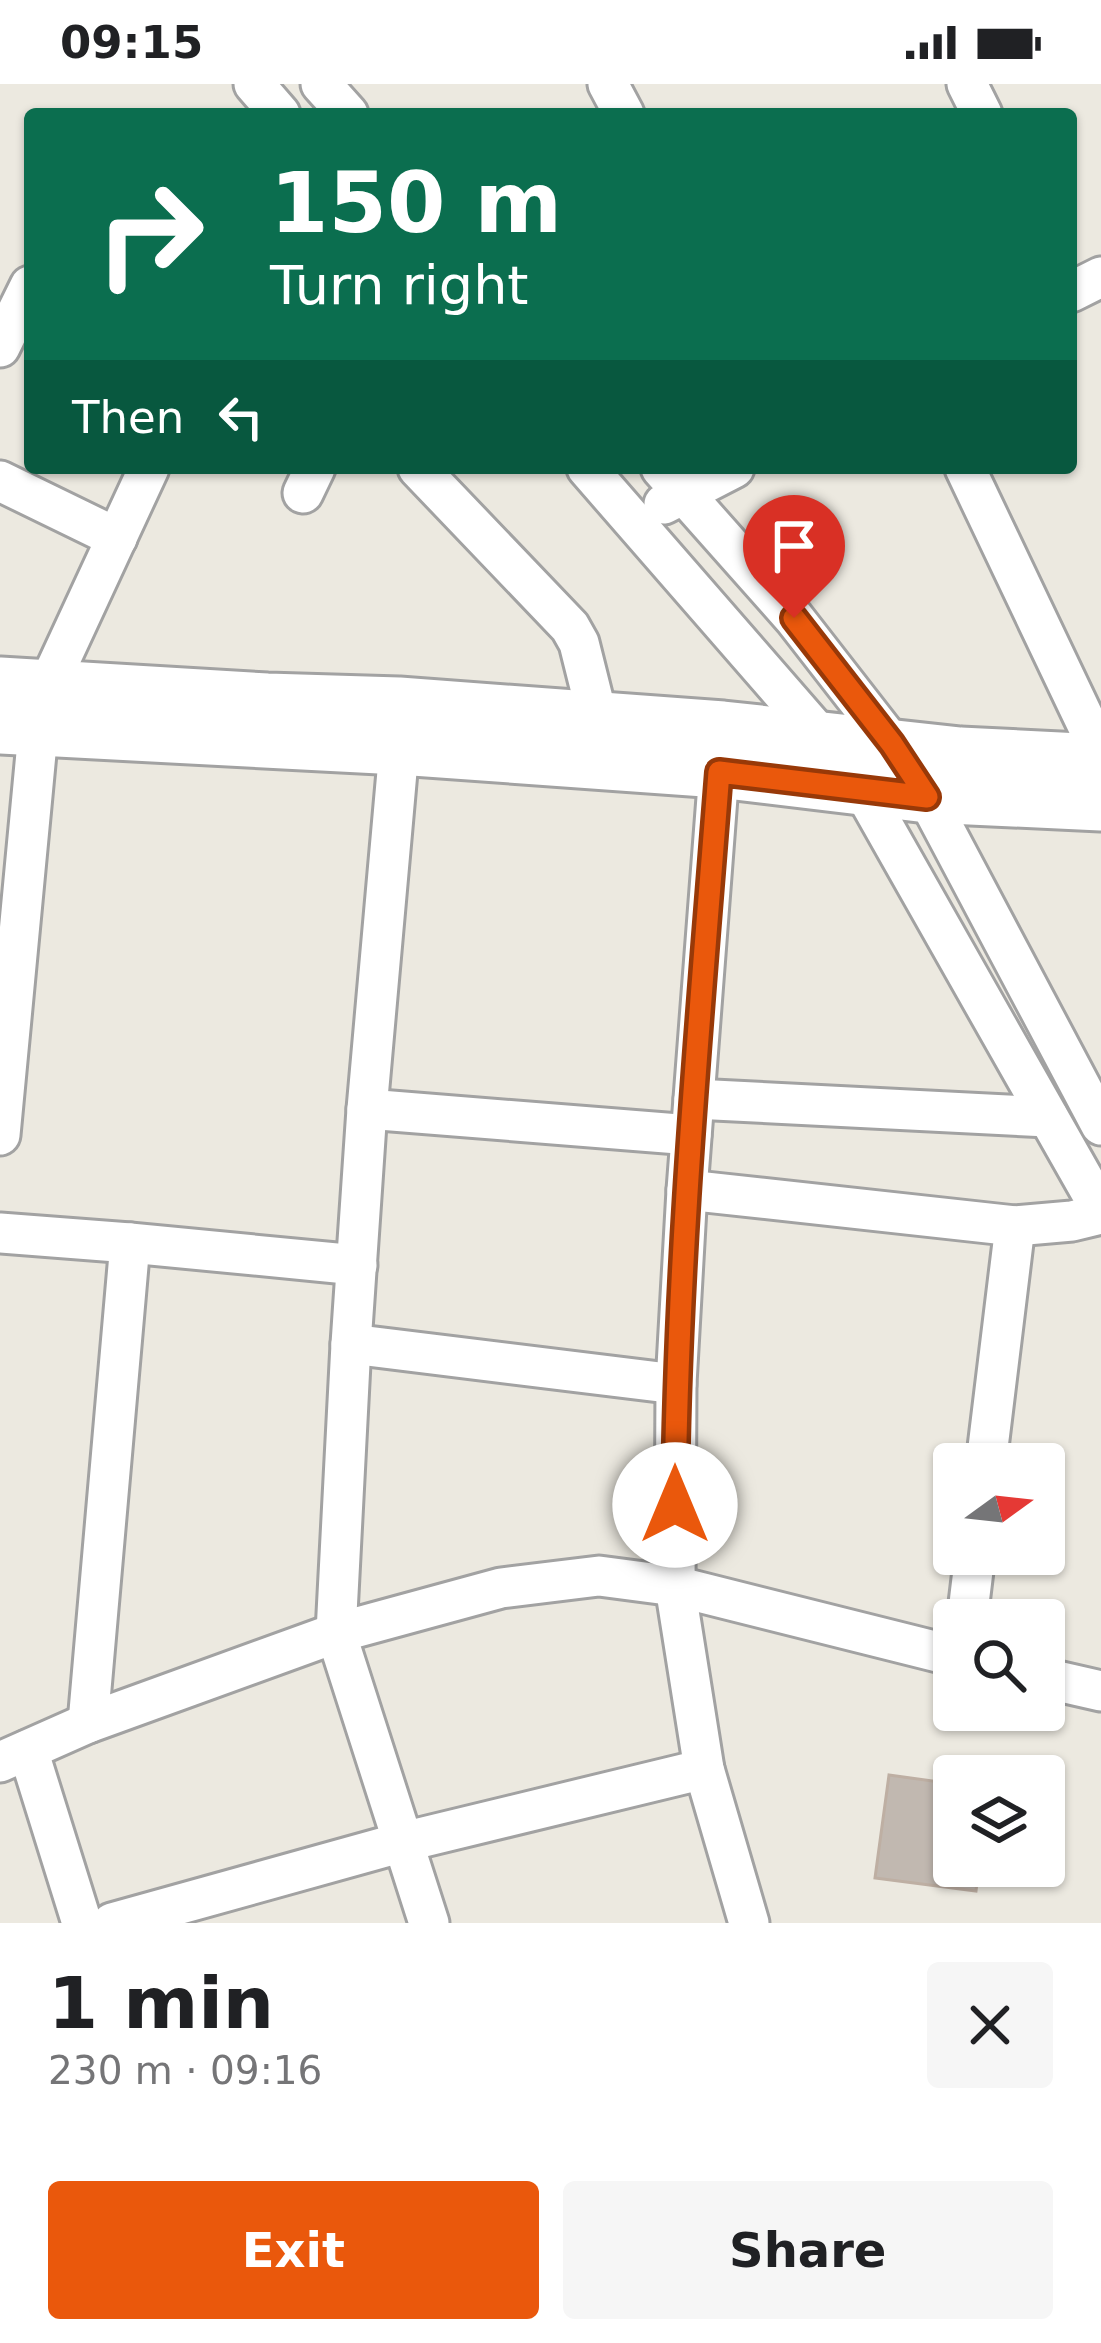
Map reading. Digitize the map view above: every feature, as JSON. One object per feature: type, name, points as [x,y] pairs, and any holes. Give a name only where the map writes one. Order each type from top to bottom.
[{"type":"street","points":[[254,84],[275,108]]},
{"type":"street","points":[[321,84],[342,108]]},
{"type":"street","points":[[0,347],[24,298]]},
{"type":"street","points":[[0,1135],[22,707],[117,538],[146,474]]},
{"type":"street","points":[[424,474],[570,627],[579,643],[598,718]]},
{"type":"street","points":[[592,474],[863,790],[1101,1212],[1072,1221],[1015,1226],[687,1190]]},
{"type":"street","points":[[632,520],[672,481],[705,474]]},
{"type":"street","points":[[22,707],[266,699],[399,726],[721,749],[823,739],[959,753],[1101,757],[968,474]]},
{"type":"street","points":[[672,481],[794,618],[892,744],[927,797],[1101,1124]]},
{"type":"street","points":[[0,482],[117,538]]},
{"type":"street","points":[[399,726],[598,718],[863,790],[1101,805]]},
{"type":"street","points":[[399,726],[367,1109],[336,1633],[429,1923]]},
{"type":"street","points":[[721,749],[676,1384],[675,1586],[704,1769],[749,1923]]},
{"type":"street","points":[[367,1109],[692,1117],[1048,1117]]},
{"type":"street","points":[[989,1443],[1015,1226]]},
{"type":"street","points":[[0,1233],[357,1265]]},
{"type":"street","points":[[88,1723],[130,1243]]},
{"type":"street","points":[[351,1344],[676,1384]]},
{"type":"street","points":[[82,1923],[14,1756],[88,1723],[336,1633],[501,1588],[599,1576],[675,1586],[933,1651]]},
{"type":"street","points":[[1065,1683],[1101,1691]]},
{"type":"street","points":[[112,1923],[404,1842],[704,1769]]},
{"type":"building","points":[[889,1775],[933,1781],[933,1885],[875,1878]]},
{"type":"route","points":[[675,1505],[676,1384],[687,1190],[719,772],[927,797],[794,618]]}]
